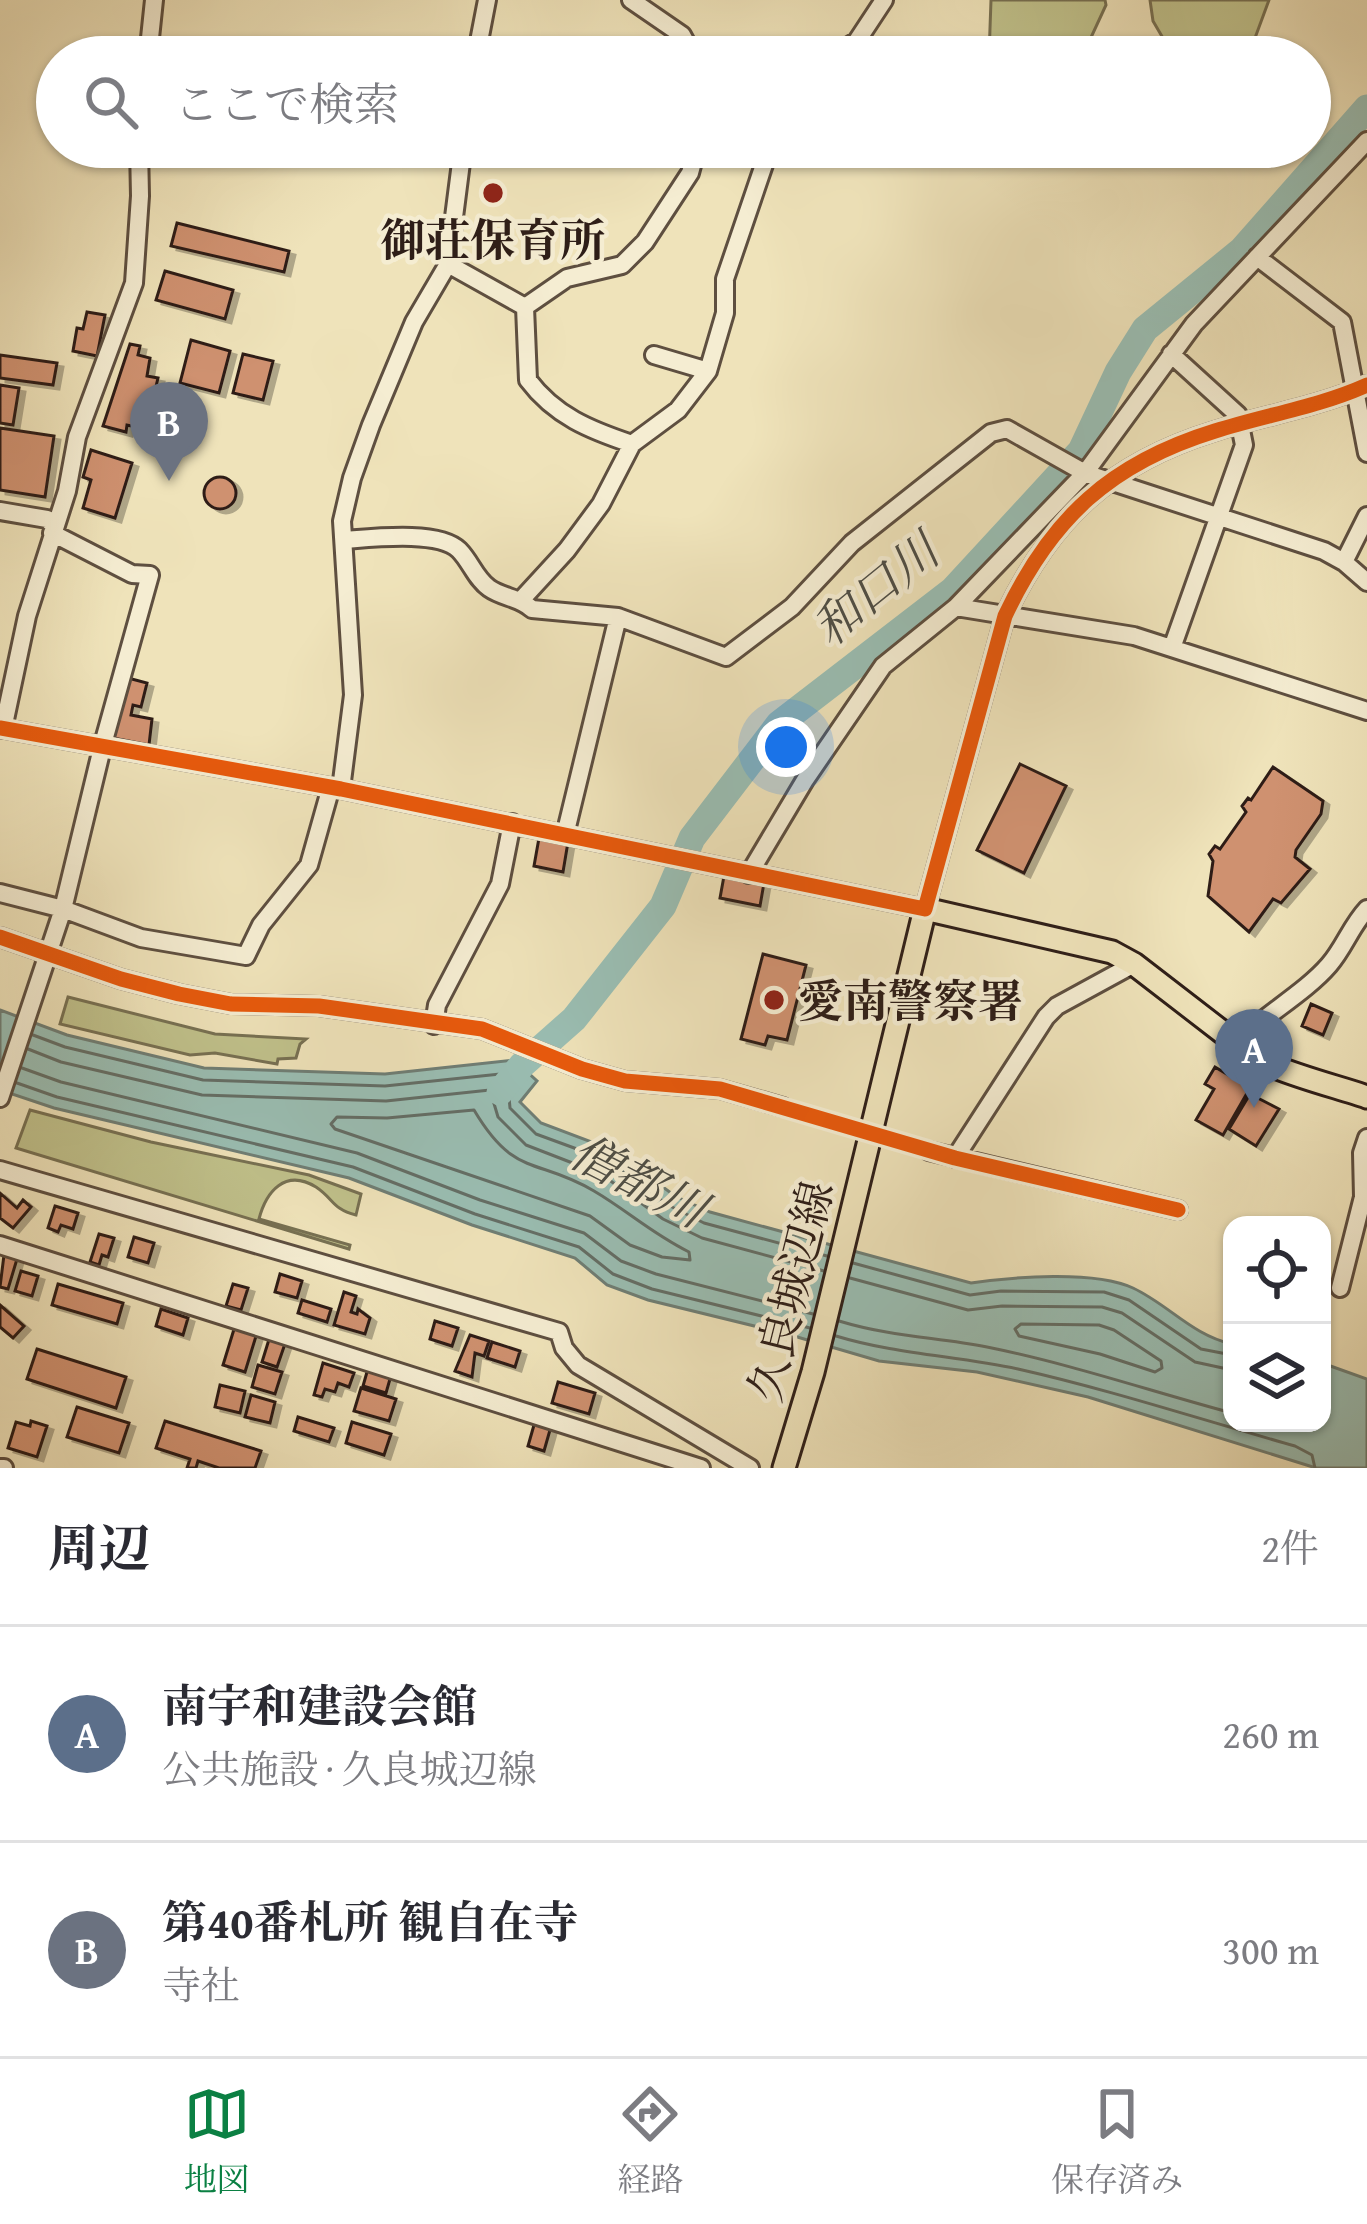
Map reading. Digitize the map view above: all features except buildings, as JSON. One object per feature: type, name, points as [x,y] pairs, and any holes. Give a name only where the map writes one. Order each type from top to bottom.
[{"type":"main road","points":[[925,909],[1096,946],[1135,964],[1226,1035],[1233,1046],[1266,1063],[1367,1097]]},
{"type":"main road","name":"久良城辺線","points":[[784,1468],[813,1372],[925,909]]},
{"type":"street","points":[[150,36],[154,0]]},
{"type":"street","points":[[480,36],[487,0]]},
{"type":"street","points":[[631,0],[683,36]]},
{"type":"street","points":[[860,36],[884,0]]},
{"type":"street","points":[[749,874],[883,666],[956,607],[1081,471],[1171,354],[1367,141]]},
{"type":"street","points":[[139,168],[134,283],[77,437],[67,491],[27,616],[1,728],[336,788],[925,909],[1005,616],[1024,576],[1060,526],[1108,479],[1157,452],[1361,388]]},
{"type":"street","points":[[0,892],[141,938],[246,956],[261,925],[309,865],[336,788],[353,695],[342,521],[370,424],[414,322],[448,264],[461,168]]},
{"type":"street","points":[[525,307],[567,278],[622,265],[645,242],[691,168]]},
{"type":"street","points":[[522,599],[601,504],[632,444],[678,410],[708,371],[725,313],[725,279],[763,168]]},
{"type":"street","points":[[1257,257],[1342,322],[1361,388],[1367,452]]},
{"type":"street","points":[[448,264],[525,307]]},
{"type":"street","points":[[525,307],[528,380],[582,428],[632,444]]},
{"type":"street","points":[[1171,354],[1238,415],[1244,445],[1172,648]]},
{"type":"street","points":[[654,355],[708,371]]},
{"type":"street","points":[[344,540],[403,537],[446,542],[458,549],[479,580],[494,591],[522,599],[532,609],[619,616],[726,657],[792,607],[852,542],[991,433],[1007,430],[1081,471],[1324,551],[1367,582]]},
{"type":"street","points":[[0,511],[47,519],[52,529],[132,574],[150,575],[63,909],[0,1098]]},
{"type":"street","points":[[1344,562],[1367,516]]},
{"type":"street","points":[[956,607],[1134,636],[1367,711]]},
{"type":"street","points":[[565,835],[619,616]]},
{"type":"street","points":[[434,1025],[437,1005],[500,884],[512,824]]},
{"type":"street","points":[[1233,1046],[1327,968],[1367,909]]},
{"type":"street","points":[[0,937],[46,957],[196,998],[231,1004],[319,1006],[482,1029],[625,1081],[720,1089],[783,1107]]},
{"type":"street","points":[[955,1158],[1046,1017],[1057,1006],[1135,964]]},
{"type":"street","points":[[1340,1288],[1364,1197],[1362,1153],[1367,1138]]},
{"type":"street","points":[[929,1151],[1178,1210]]},
{"type":"street","points":[[0,1170],[559,1332],[564,1348],[578,1365],[750,1468]]},
{"type":"street","points":[[0,1245],[701,1468]]},
{"type":"green space","points":[[991,0],[1105,0],[1092,36],[990,36]]},
{"type":"green space","points":[[1150,0],[1269,0],[1256,36],[1162,36],[1153,21]]},
{"type":"green space","points":[[68,997],[215,1034],[306,1039],[296,1058],[278,1059],[277,1064],[215,1053],[190,1055],[60,1024]]},
{"type":"green space","points":[[30,1110],[151,1142],[309,1175],[361,1194],[356,1215],[338,1207],[316,1187],[286,1182],[266,1200],[259,1219],[350,1245],[349,1249],[16,1148]]},
{"type":"water","name":"僧都川","points":[[0,1010],[67,1035],[204,1068],[385,1074],[514,1060],[537,1081],[520,1102],[541,1123],[613,1150],[675,1196],[710,1212],[971,1283],[1076,1277],[1133,1288],[1223,1341],[1223,1432],[1331,1432],[1331,1366],[1367,1379],[1367,1468],[1316,1468],[1088,1397],[977,1372],[879,1361],[648,1300],[607,1285],[575,1258],[349,1178],[54,1108],[0,1090]]},
{"type":"waterway","name":"和口川","points":[[1331,149],[1367,108]]},
{"type":"waterway","name":"和口川","points":[[500,1092],[522,1065],[574,1019],[663,906],[692,838],[779,724],[953,590],[1081,451],[1118,372],[1145,329],[1242,250],[1314,168]]},
{"type":"tunnel","points":[[783,1107],[929,1151]]},
{"type":"cycle path","points":[[0,728],[341,789],[925,909],[1005,616],[1064,523],[1115,478],[1178,444],[1367,385]]},
{"type":"cycle path","points":[[0,937],[121,979],[231,1004],[319,1006],[482,1029],[625,1081],[720,1089],[955,1158],[1178,1210]]},
{"type":"place","name":"御荘保育所","points":[[493,193]]},
{"type":"place","name":"第40番札所 観自在寺","points":[[169,481]]},
{"type":"place","name":"愛南警察署","points":[[774,1000]]},
{"type":"place","name":"南宇和建設会館","points":[[1254,1108]]}]
